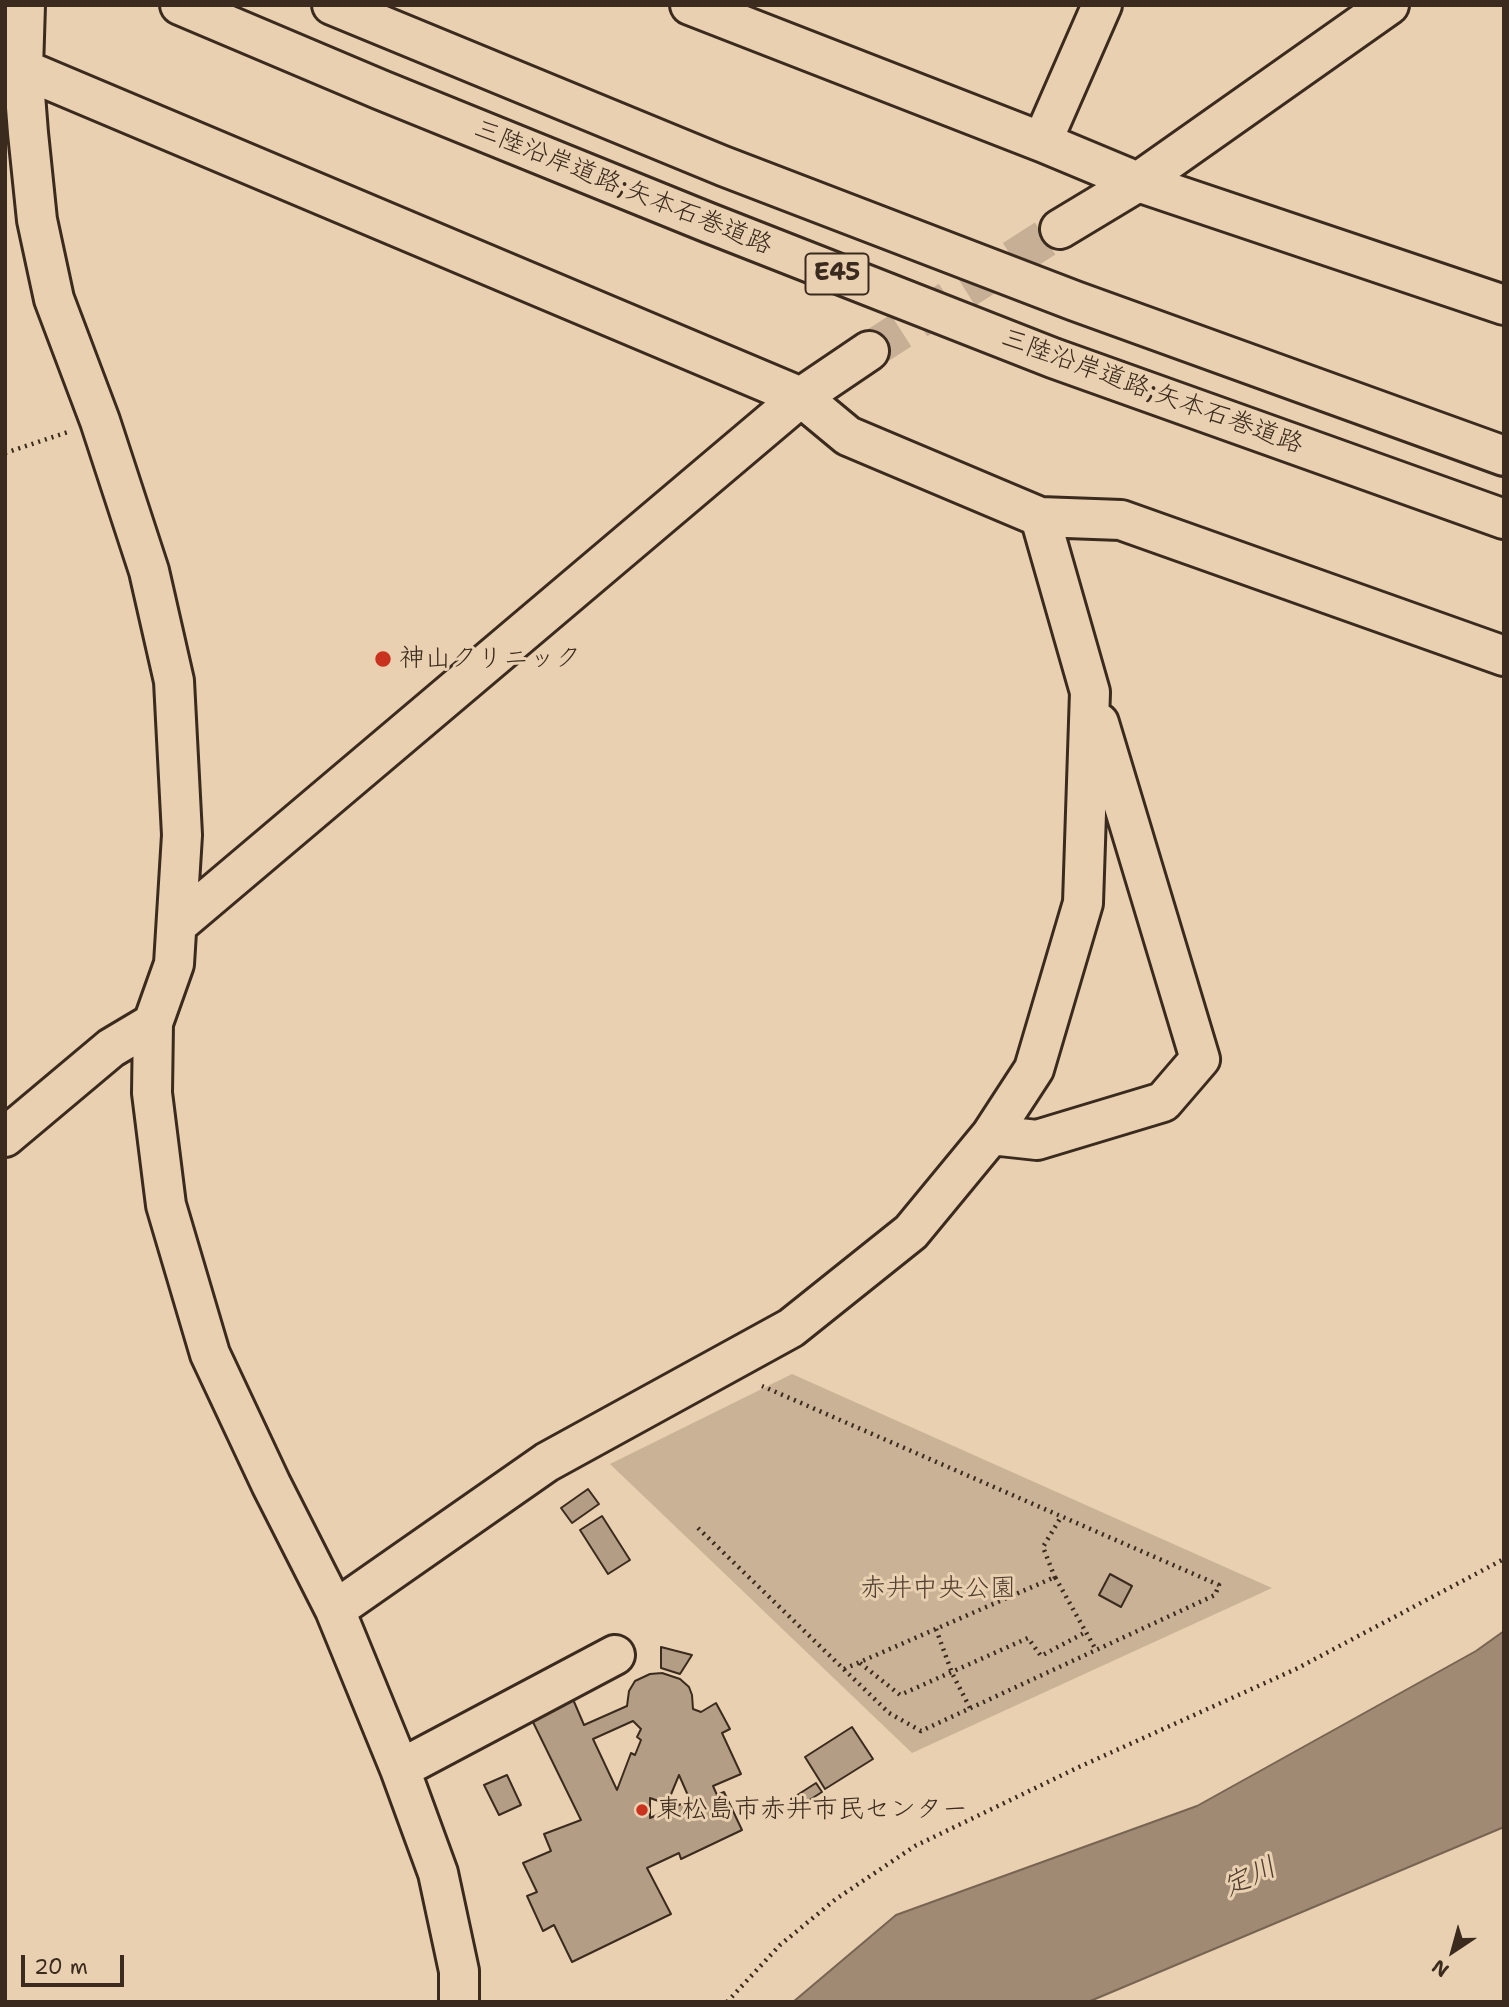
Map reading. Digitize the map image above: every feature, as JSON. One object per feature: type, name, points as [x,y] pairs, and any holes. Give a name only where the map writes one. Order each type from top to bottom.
[{"type":"main road","points":[[25,5],[14,64],[39,233],[54,299],[100,421],[149,570],[174,681],[181,835],[177,925],[174,964],[153,1023],[152,1093],[166,1205],[211,1354],[271,1484],[335,1610],[400,1769],[438,1873],[459,1971],[459,2002]]},
{"type":"main road","name":"三陸沿岸道路;矢本石巻道路","points":[[180,5],[381,90],[1029,349],[1504,519]]},
{"type":"main road","name":"E45","points":[[332,5],[723,166],[1074,301],[1504,456]]},
{"type":"main road","points":[[691,5],[1138,181],[1504,305]]},
{"type":"main road","points":[[1042,142],[1102,5]]},
{"type":"main road","points":[[1060,229],[1138,181],[1389,5]]},
{"type":"main road","points":[[14,64],[801,397],[848,436],[1040,517],[1121,520],[1504,656]]},
{"type":"main road","points":[[177,925],[801,397],[869,351]]},
{"type":"main road","points":[[991,1135],[1038,1140],[1163,1102],[1200,1059],[1040,517]]},
{"type":"main road","points":[[335,1610],[548,1462],[791,1328],[911,1232],[991,1135],[1034,1069],[1083,903],[1090,691]]},
{"type":"main road","points":[[5,1137],[111,1048],[153,1023]]},
{"type":"main road","points":[[400,1769],[615,1654]]},
{"type":"path","points":[[5,453],[100,421]]},
{"type":"path","points":[[698,1528],[889,1713],[921,1731],[1215,1595],[1219,1585],[720,1367]]},
{"type":"path","points":[[1057,1582],[1043,1547],[1061,1517]]},
{"type":"path","points":[[727,2002],[780,1945],[836,1899],[915,1846],[1079,1767],[1297,1669],[1504,1559]]},
{"type":"path","points":[[844,1670],[1055,1577],[1096,1650]]},
{"type":"path","points":[[936,1629],[952,1672],[970,1708]]},
{"type":"path","points":[[860,1663],[900,1695],[1028,1638],[1041,1656],[1086,1632]]},
{"type":"green space","name":"赤井中央公園","points":[[792,1374],[1272,1588],[912,1753],[610,1464]]},
{"type":"water","name":"定川","points":[[1504,1631],[1504,1827],[1088,2002],[793,2002],[896,1915],[1197,1806],[1476,1651]]},
{"type":"building","points":[[588,1489],[599,1504],[572,1523],[561,1508]]},
{"type":"building","points":[[602,1516],[630,1560],[608,1574],[580,1530]]},
{"type":"building","points":[[1110,1574],[1132,1586],[1121,1607],[1099,1595]]},
{"type":"building","points":[[661,1647],[692,1655],[680,1674],[661,1668]]},
{"type":"building","points":[[662,1673],[680,1679],[689,1687],[693,1709],[701,1712],[716,1703],[730,1729],[722,1733],[741,1774],[713,1786],[717,1795],[724,1792],[742,1830],[681,1859],[679,1853],[647,1868],[671,1914],[572,1962],[554,1925],[543,1931],[527,1896],[537,1892],[523,1863],[551,1851],[544,1834],[581,1820],[530,1716],[572,1697],[584,1725],[627,1706],[629,1691],[635,1681],[650,1674]],"holes":[[[633,1721],[641,1729],[637,1737],[641,1740],[635,1755],[631,1753],[617,1790],[593,1739]],[[679,1775],[690,1800],[650,1818],[650,1798],[667,1804]]]},
{"type":"building","points":[[852,1727],[873,1759],[825,1789],[805,1757]]},
{"type":"building","points":[[507,1775],[521,1805],[499,1815],[484,1785]]},
{"type":"building","points":[[816,1783],[822,1792],[797,1808],[791,1799]]},
{"type":"tunnel","points":[[869,351],[1060,229]]},
{"type":"place","name":"神山クリニック","points":[[383,659]]},
{"type":"place","name":"東松島市赤井市民センター","points":[[642,1810]]}]
